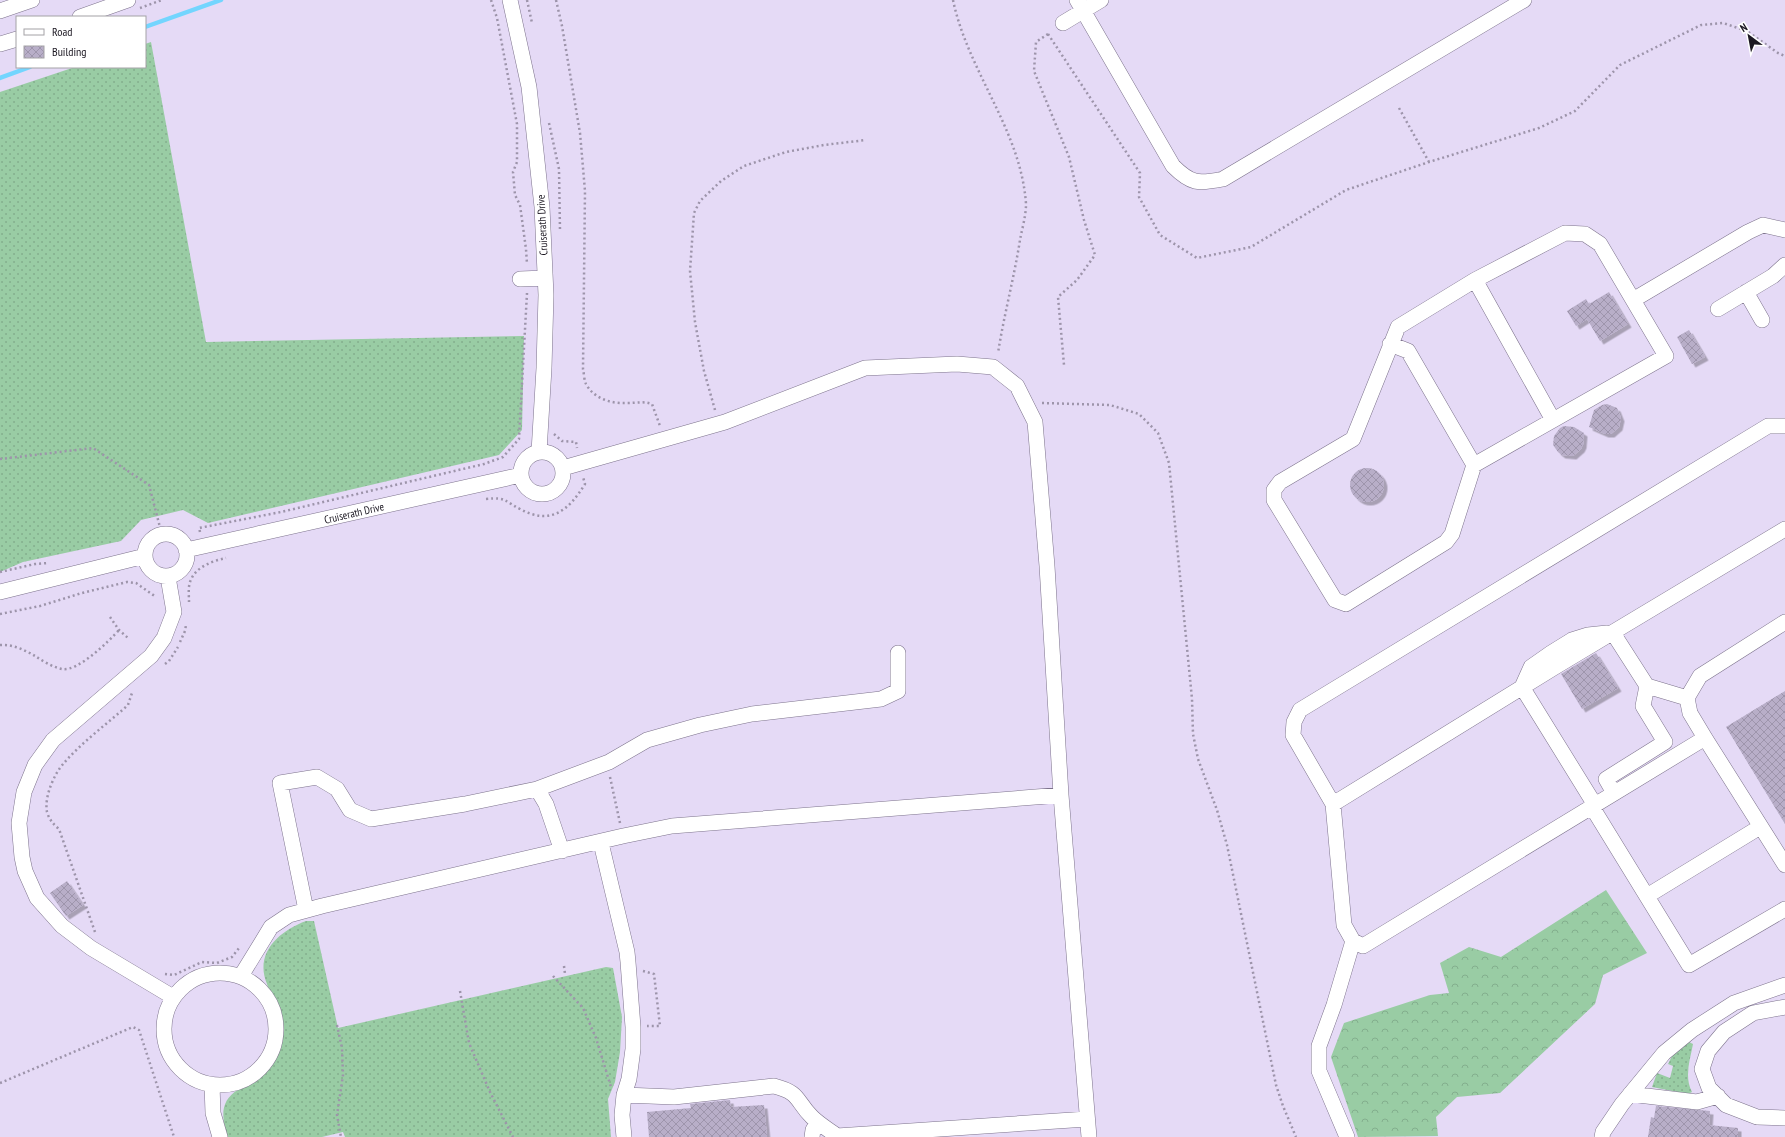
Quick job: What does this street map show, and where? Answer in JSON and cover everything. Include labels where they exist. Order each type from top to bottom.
[{"type":"street","points":[[0,11],[32,0]]},
{"type":"street","points":[[83,16],[128,0]]},
{"type":"street","name":"Cruiserath Drive","points":[[510,0],[529,87],[542,207],[545,278],[544,368],[539,452]]},
{"type":"street","points":[[1063,23],[1080,5],[1101,0]]},
{"type":"street","points":[[1080,5],[1173,166],[1185,178],[1203,183],[1223,179],[1524,0]]},
{"type":"street","points":[[0,44],[16,39]]},
{"type":"street","points":[[1633,300],[1748,232],[1763,225],[1785,230]]},
{"type":"street","points":[[1565,233],[1585,234],[1600,244],[1666,356],[1474,465],[1452,534],[1446,542],[1346,604],[1335,600],[1274,500],[1274,490],[1280,482],[1353,439],[1398,327],[1475,280],[1565,233]]},
{"type":"street","points":[[1718,309],[1773,276],[1785,265]]},
{"type":"street","points":[[525,279],[545,278]]},
{"type":"street","points":[[1475,280],[1553,420]]},
{"type":"street","points":[[1746,292],[1762,320]]},
{"type":"street","points":[[1390,344],[1408,351],[1474,465]]},
{"type":"street","points":[[563,468],[719,424],[865,368],[957,364],[993,367],[1017,386],[1035,422],[1047,566],[1061,795],[1089,1137]]},
{"type":"street","points":[[1705,738],[1363,946],[1353,941],[1344,925],[1333,804],[1293,735],[1294,722],[1300,710],[1768,426],[1785,426]]},
{"type":"street","points":[[539,452],[551,454],[556,457],[563,468],[562,481],[558,487],[546,494],[532,492],[523,482],[521,475],[527,458],[539,452]]},
{"type":"street","name":"Cruiserath Drive","points":[[186,550],[521,475]]},
{"type":"street","points":[[1333,804],[1555,666],[1785,529]]},
{"type":"street","points":[[162,535],[174,536],[180,540],[186,550],[187,557],[181,570],[168,576],[161,576],[150,569],[145,556],[151,540],[162,535]]},
{"type":"street","points":[[0,592],[145,556]]},
{"type":"street","points":[[168,576],[174,612],[164,638],[151,656],[53,740],[35,765],[24,792],[19,824],[22,857],[26,871],[37,898],[56,920],[90,948],[173,997]]},
{"type":"street","points":[[1785,622],[1700,676],[1687,698],[1690,713],[1785,865]]},
{"type":"street","points":[[1522,687],[1531,667],[1572,640],[1588,635],[1613,632]]},
{"type":"street","points":[[1613,632],[1647,686],[1687,698]]},
{"type":"street","points":[[306,910],[280,783],[317,777],[337,789],[350,810],[371,819],[464,804],[537,789],[606,763],[647,740],[700,725],[752,714],[881,699],[898,691],[898,652]]},
{"type":"street","points":[[1614,793],[1606,779],[1665,742],[1643,706],[1647,686]]},
{"type":"street","points":[[1522,687],[1689,965],[1785,909]]},
{"type":"street","points":[[537,789],[546,804],[562,851]]},
{"type":"street","points":[[241,976],[271,927],[289,916],[306,910],[672,826],[1061,795]]},
{"type":"street","points":[[1647,896],[1760,827]]},
{"type":"street","points":[[601,843],[627,952],[633,1026],[633,1049],[629,1078],[618,1094],[624,1137]]},
{"type":"street","points":[[1347,1137],[1319,1071],[1318,1046],[1334,1005],[1353,941]]},
{"type":"street","points":[[213,972],[229,973],[241,976],[259,988],[270,1002],[276,1018],[276,1036],[271,1053],[261,1068],[247,1079],[230,1084],[212,1085],[194,1079],[179,1067],[168,1052],[164,1033],[165,1014],[173,997],[184,985],[198,977],[213,972]]},
{"type":"street","points":[[1602,1137],[1603,1132],[1614,1115],[1664,1053],[1692,1030],[1734,1003],[1785,985]]},
{"type":"street","points":[[1785,1007],[1753,1013],[1724,1032],[1708,1051],[1702,1069],[1709,1088],[1726,1105],[1757,1116],[1785,1118]]},
{"type":"street","points":[[212,1085],[213,1113],[220,1137]]},
{"type":"street","points":[[618,1094],[674,1097],[774,1086],[795,1094],[811,1116],[837,1136],[1087,1119]]},
{"type":"street","points":[[1630,1094],[1697,1102],[1718,1096]]},
{"type":"street","points":[[812,1137],[813,1130],[818,1122]]},
{"type":"path","points":[[199,528],[442,475],[484,464],[503,457],[519,439],[526,249],[520,204],[515,195],[513,172],[517,162],[517,124],[497,18],[491,0]]},
{"type":"path","points":[[556,0],[562,26],[580,133],[585,191],[583,368],[586,384],[598,396],[610,403],[644,401],[652,404],[664,439]]},
{"type":"path","points":[[953,0],[968,50],[1005,125],[1019,165],[1026,206],[1016,264],[1004,314],[996,370]]},
{"type":"path","points":[[1063,23],[1036,42],[1034,71],[1070,157],[1084,220],[1094,255],[1077,280],[1058,297],[1064,365]]},
{"type":"path","points":[[1048,34],[1140,173],[1139,197],[1160,235],[1197,258],[1251,247],[1346,190],[1429,162],[1539,128],[1576,111],[1620,65],[1701,25],[1723,23],[1747,31],[1778,53],[1785,56]]},
{"type":"path","points":[[1399,108],[1429,162]]},
{"type":"path","points":[[719,424],[704,371],[695,322],[690,271],[694,213],[700,201],[720,181],[744,166],[786,152],[824,145],[866,140]]},
{"type":"path","points":[[1025,403],[1110,405],[1139,414],[1158,433],[1169,463],[1192,699],[1193,734],[1198,758],[1217,810],[1227,845],[1276,1085],[1296,1137]]},
{"type":"path","points":[[0,459],[93,448],[149,485],[162,535]]},
{"type":"path","points":[[483,500],[502,498],[533,516],[548,516],[562,511],[575,500],[585,484]]},
{"type":"path","points":[[188,609],[190,582],[196,573],[208,563],[228,558]]},
{"type":"path","points":[[0,614],[40,606],[82,593],[127,582],[136,583],[156,597]]},
{"type":"path","points":[[110,617],[119,630],[128,638]]},
{"type":"path","points":[[163,665],[169,661],[177,648],[185,632],[186,624]]},
{"type":"path","points":[[0,644],[6,644],[27,651],[48,664],[64,670],[82,663],[119,630]]},
{"type":"path","points":[[82,895],[59,829],[52,823],[47,813],[46,804],[51,785],[63,764],[128,705],[134,688]]},
{"type":"path","points":[[606,763],[621,824]]},
{"type":"path","points":[[564,966],[565,974]]},
{"type":"path","points":[[553,976],[583,1008],[618,1094]]},
{"type":"path","points":[[460,991],[469,1043],[490,1092],[513,1137]]},
{"type":"path","points":[[337,1025],[342,1048],[343,1075],[337,1115],[341,1137]]},
{"type":"path","points":[[0,1083],[133,1027],[139,1030],[174,1137]]},
{"type":"green space","points":[[151,42],[206,342],[524,336],[522,430],[499,455],[208,523],[183,510],[141,520],[121,541],[23,562],[0,572],[0,92],[72,68],[146,68],[146,44]]},
{"type":"green space","points":[[1606,890],[1647,953],[1603,975],[1595,1004],[1500,1093],[1457,1097],[1436,1117],[1438,1136],[1358,1137],[1331,1057],[1344,1023],[1430,995],[1449,993],[1440,963],[1469,947],[1501,957]]},
{"type":"green space","points":[[306,921],[314,921],[338,1028],[606,967],[613,968],[622,1017],[620,1052],[615,1082],[608,1099],[611,1137],[345,1137],[343,1132],[322,1137],[227,1137],[223,1116],[225,1104],[228,1099],[239,1089],[253,1083],[268,1070],[278,1053],[282,1041],[283,1024],[281,1013],[275,997],[268,988],[264,973],[264,962],[267,953],[278,937],[296,925]]},
{"type":"green space","points":[[1689,1042],[1693,1044],[1688,1074],[1688,1080],[1692,1092],[1688,1094],[1652,1087],[1657,1073],[1670,1078],[1673,1066],[1668,1064],[1674,1052]]},
{"type":"building","points":[[1609,292],[1628,324],[1600,341],[1587,319],[1576,326],[1567,311],[1586,299],[1589,304]]},
{"type":"building","points":[[1689,330],[1705,357],[1692,364],[1677,337]]},
{"type":"building","points":[[1607,404],[1617,408],[1621,418],[1619,427],[1611,434],[1605,434],[1589,427],[1594,410]]},
{"type":"building","points":[[1564,426],[1574,427],[1584,433],[1583,445],[1581,449],[1573,456],[1562,455],[1553,445],[1554,436],[1560,428]]},
{"type":"building","points":[[1367,468],[1379,473],[1384,485],[1379,497],[1367,502],[1355,497],[1350,485],[1355,473]]},
{"type":"building","points":[[1596,653],[1618,688],[1582,709],[1561,674]]},
{"type":"building","points":[[1785,691],[1785,824],[1726,727]]},
{"type":"building","points":[[67,881],[83,905],[66,916],[50,893]]},
{"type":"building","points":[[730,1100],[731,1107],[764,1105],[767,1137],[649,1137],[647,1112],[691,1108],[690,1104]]},
{"type":"building","points":[[1656,1106],[1710,1111],[1709,1125],[1738,1128],[1738,1137],[1648,1137],[1651,1117],[1654,1118]]},
{"type":"waterway","points":[[146,27],[221,0]]},
{"type":"waterway","points":[[0,78],[27,68]]}]
